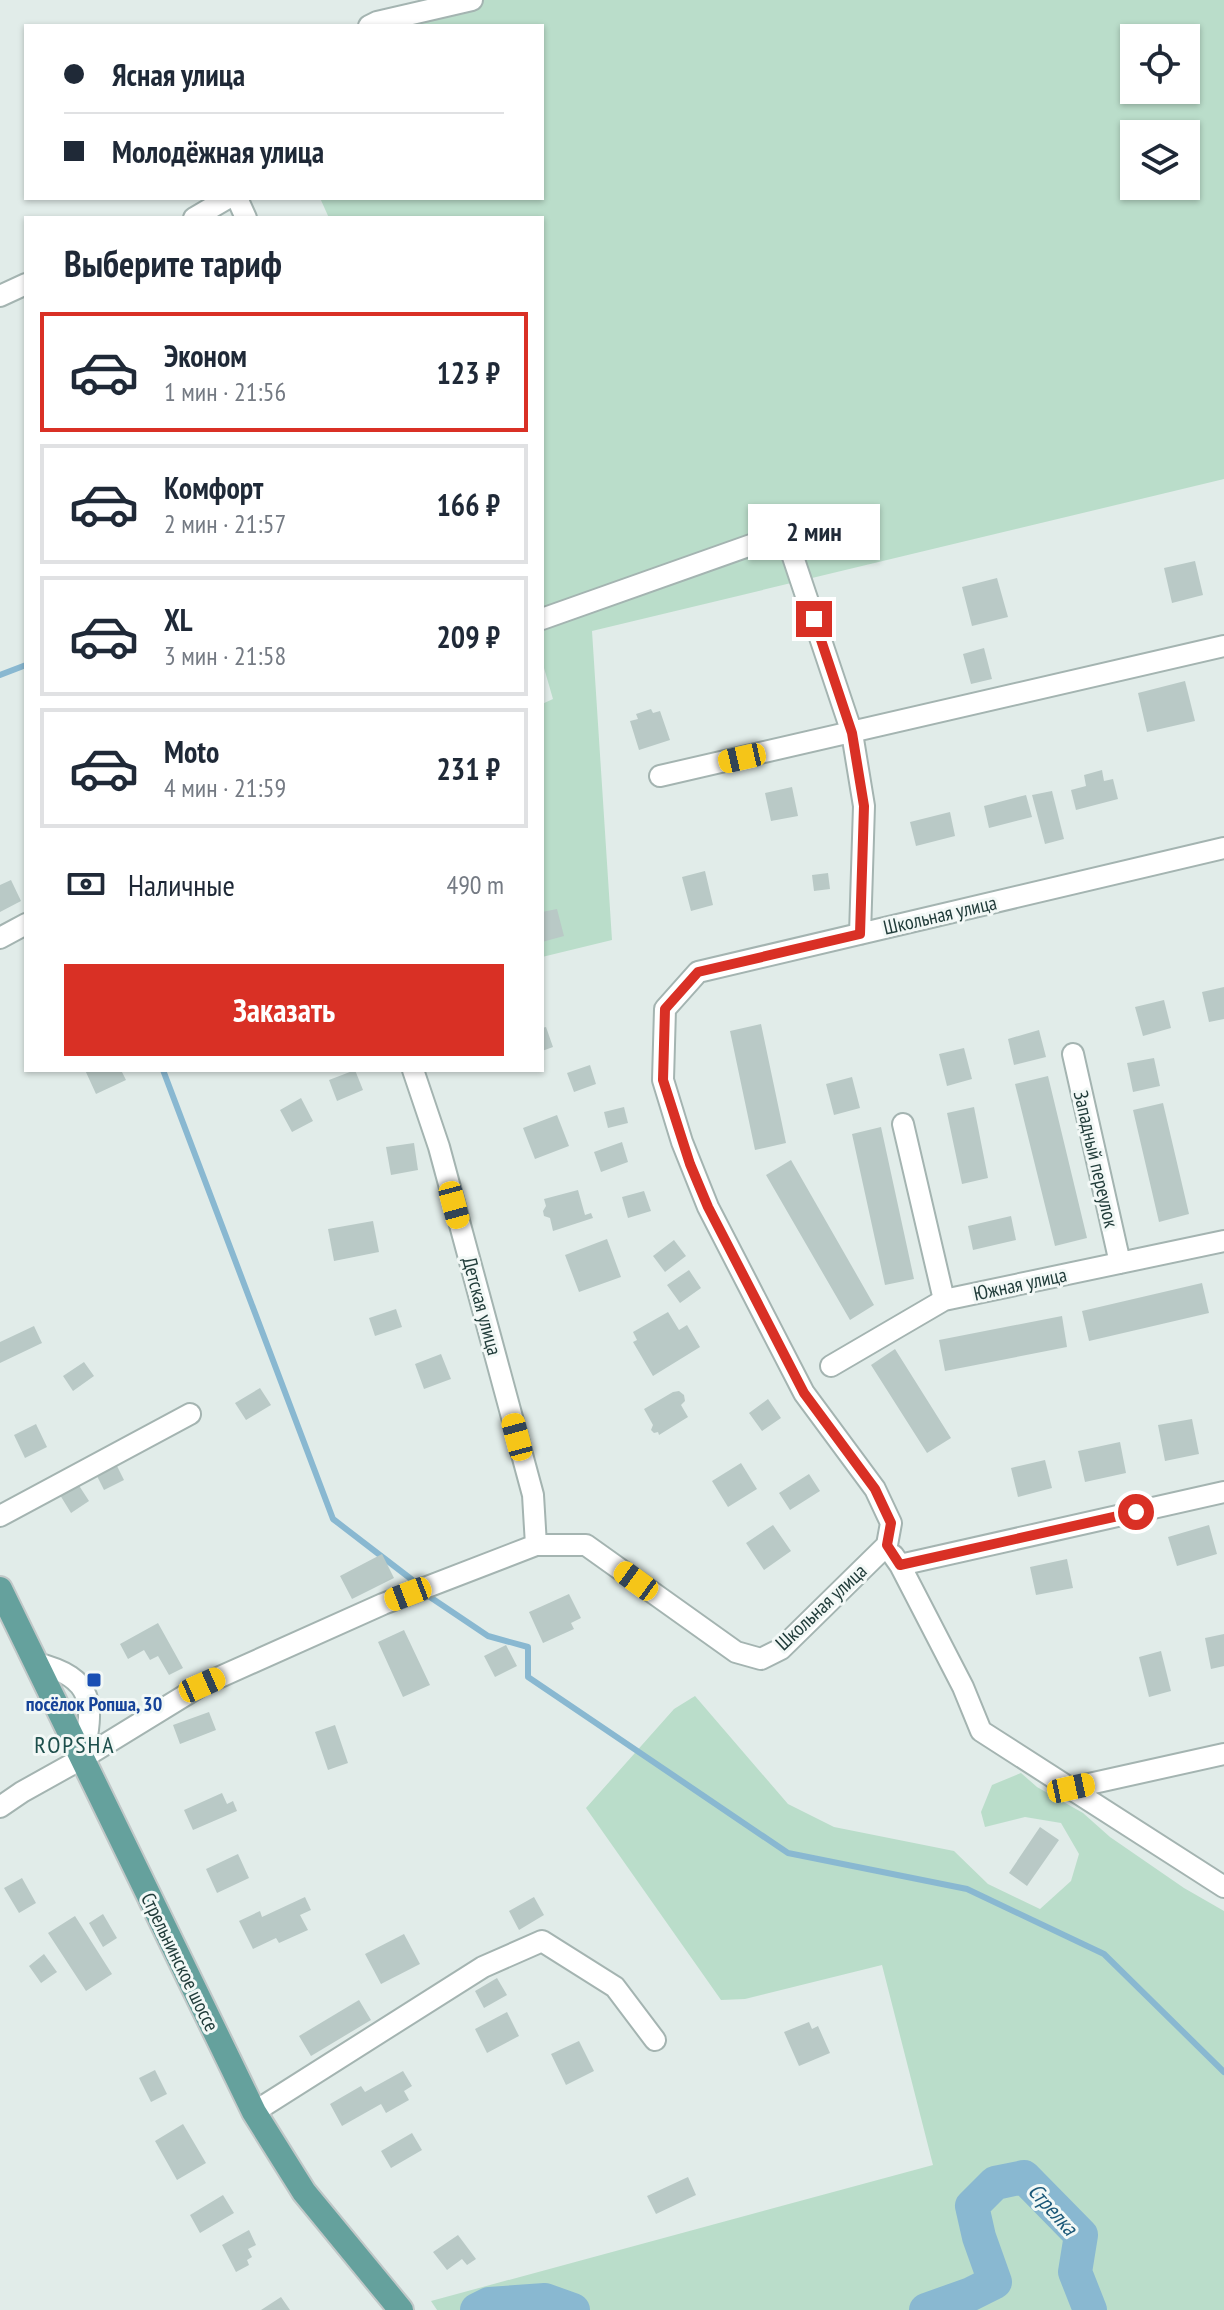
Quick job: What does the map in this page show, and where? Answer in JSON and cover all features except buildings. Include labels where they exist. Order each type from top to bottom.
[{"type":"main road","name":"Стрельнинское шоссе","points":[[0,1589],[254,2112],[304,2192],[401,2310]]},
{"type":"street","points":[[373,24],[472,0]]},
{"type":"street","points":[[197,216],[225,200]]},
{"type":"street","points":[[0,296],[24,285]]},
{"type":"street","points":[[544,618],[785,533],[852,733],[864,806],[860,934]]},
{"type":"street","points":[[660,776],[1224,646]]},
{"type":"street","name":"Школьная улица","points":[[0,1807],[202,1685],[383,1604],[536,1545],[586,1545],[736,1652],[761,1659],[781,1649],[887,1545],[891,1523],[875,1489],[804,1393],[708,1207],[682,1142],[663,1080],[665,1009],[698,972],[1224,848]]},
{"type":"street","points":[[0,938],[24,925]]},
{"type":"street","name":"Западный переулок","points":[[1073,1054],[1120,1263]]},
{"type":"street","name":"Детская улица","points":[[414,1072],[439,1147],[533,1495],[536,1545]]},
{"type":"street","points":[[903,1124],[944,1300]]},
{"type":"street","name":"Южная улица","points":[[831,1366],[944,1300],[1224,1241]]},
{"type":"street","points":[[0,1516],[190,1414]]},
{"type":"street","points":[[900,1565],[1224,1492]]},
{"type":"street","points":[[887,1545],[963,1687],[981,1731],[1224,1887]]},
{"type":"street","points":[[1072,1789],[1224,1754]]},
{"type":"street","points":[[254,2112],[483,1967],[542,1941],[615,1987],[655,2040]]},
{"type":"green space","points":[[478,0],[1224,0],[1224,479],[592,631],[612,940],[544,957],[544,703],[553,699],[544,668],[544,216],[328,216],[321,200],[544,200],[544,24],[406,24]]},
{"type":"green space","points":[[695,1696],[788,1804],[834,1827],[954,1851],[988,1884],[1040,1909],[1071,1881],[1079,1854],[1061,1823],[1025,1817],[985,1827],[981,1812],[992,1785],[1021,1773],[1037,1787],[1083,1813],[1110,1837],[1184,1888],[1224,1911],[1224,2310],[437,2310],[431,2301],[933,2165],[882,1965],[745,1999],[721,2000],[586,1808],[674,1709]]},
{"type":"waterway","points":[[0,675],[24,666]]},
{"type":"waterway","points":[[164,1072],[333,1519],[415,1582]]},
{"type":"waterway","points":[[427,1595],[488,1636],[528,1647],[528,1677],[788,1853],[967,1889],[1104,1954],[1224,2072]]},
{"type":"waterway","name":"Стрелка","points":[[926,2310],[995,2282],[972,2206],[995,2183],[1024,2177],[1081,2235],[1075,2272],[1090,2310]]},
{"type":"waterway","name":"Стрелка","points":[[477,2310],[489,2304],[545,2300],[573,2310]]},
{"type":"place","name":"посёлок Ропша, 30","points":[[94,1680]]},
{"type":"district","name":"ROPSHA","points":[[75,1745]]},
{"type":"route","points":[[814,619],[852,733],[864,806],[860,934],[698,972],[665,1009],[663,1080],[682,1142],[708,1207],[804,1393],[875,1489],[891,1523],[887,1545],[900,1565],[1136,1512]]}]
